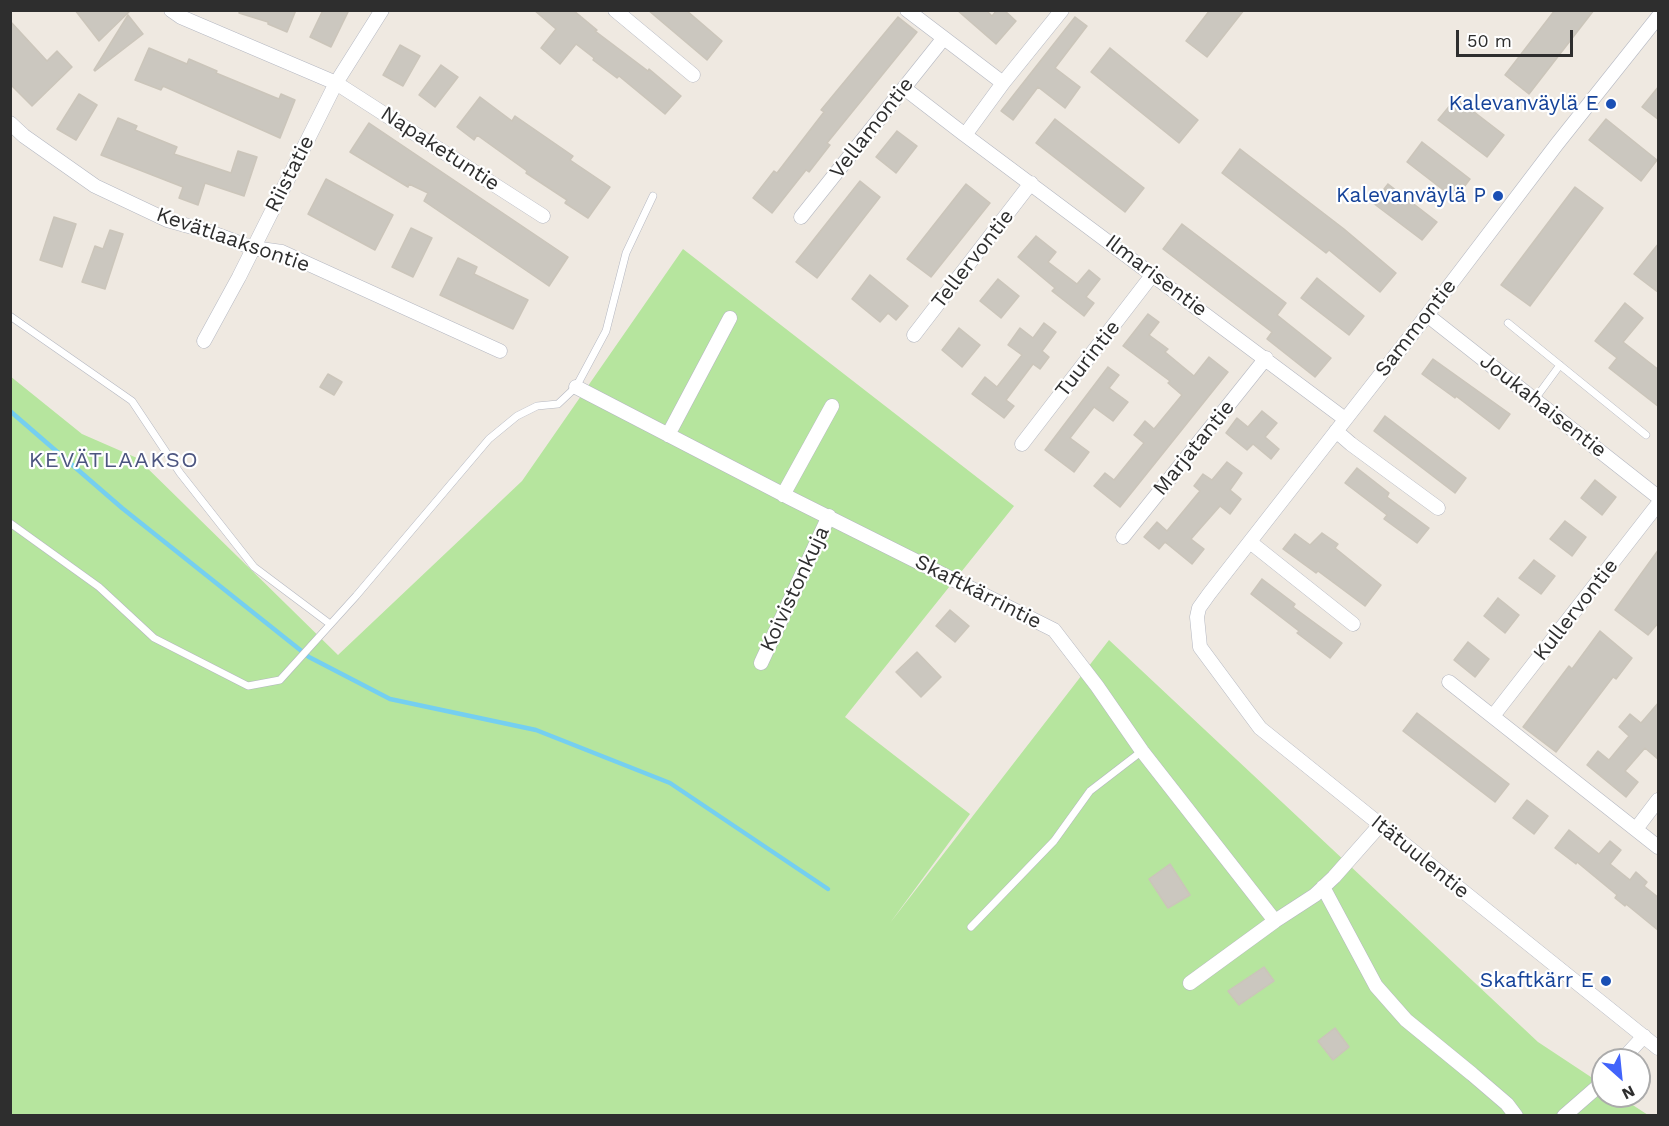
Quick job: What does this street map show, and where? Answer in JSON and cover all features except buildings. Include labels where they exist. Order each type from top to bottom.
[{"type":"street","name":"Napaketuntie","points":[[171,10],[181,17],[336,83],[543,216]]},
{"type":"street","name":"Riistatie","points":[[204,341],[239,278],[336,83],[382,10]]},
{"type":"street","points":[[615,10],[693,75]]},
{"type":"street","points":[[907,10],[1003,83]]},
{"type":"street","points":[[965,135],[1003,83],[1062,10]]},
{"type":"street","name":"Sammontie","points":[[1200,647],[1197,617],[1199,608],[1557,144],[1659,17]]},
{"type":"street","name":"Vellamontie","points":[[801,217],[943,39]]},
{"type":"street","name":"Ilmarisentie","points":[[904,88],[1345,419]]},
{"type":"street","name":"Kevätlaaksontie","points":[[10,123],[24,136],[95,186],[167,220],[210,232],[253,248],[282,252],[500,351]]},
{"type":"street","name":"Tellervontie","points":[[915,335],[1031,183]]},
{"type":"street","name":"Tuurintie","points":[[1022,444],[1153,274]]},
{"type":"street","name":"Joukahaisentie","points":[[1427,315],[1659,497]]},
{"type":"street","points":[[668,435],[730,318]]},
{"type":"street","name":"Marjatantie","points":[[1123,537],[1266,358]]},
{"type":"street","name":"Skaftkärrintie","points":[[576,387],[783,495],[1054,630],[1097,686],[1142,751],[1275,921]]},
{"type":"street","points":[[783,495],[832,406]]},
{"type":"street","points":[[1335,431],[1438,508]]},
{"type":"street","name":"Kullervontie","points":[[1493,716],[1659,504]]},
{"type":"street","name":"Koivistonkuja","points":[[761,663],[829,516]]},
{"type":"street","points":[[1250,542],[1353,624]]},
{"type":"street","name":"Itätuulentie","points":[[1200,647],[1260,728],[1624,1023],[1659,1048]]},
{"type":"street","points":[[1449,682],[1659,847]]},
{"type":"street","points":[[1636,829],[1659,800]]},
{"type":"street","points":[[1190,983],[1315,895],[1380,825]]},
{"type":"street","points":[[1323,887],[1376,986],[1406,1020],[1507,1104],[1516,1116]]},
{"type":"street","points":[[1633,1048],[1644,1036]]},
{"type":"street","points":[[1563,1116],[1591,1092]]},
{"type":"lane","points":[[10,523],[99,587],[154,639],[248,686],[280,680],[489,439],[517,416],[537,406],[558,404],[576,387],[606,331],[626,253],[653,196]]},
{"type":"lane","points":[[10,316],[132,401],[180,473],[254,567],[330,624]]},
{"type":"lane","points":[[1508,323],[1646,435]]},
{"type":"lane","points":[[1534,399],[1560,365]]},
{"type":"lane","points":[[971,927],[1054,841],[1090,791],[1142,751]]},
{"type":"green space","points":[[683,249],[1014,506],[845,717],[970,814],[890,923],[1109,640],[1538,1042],[1591,1077],[1591,1108],[1637,1108],[1648,1115],[11,1115],[10,376],[82,434],[137,458],[338,655],[522,481]]},
{"type":"waterway","points":[[10,411],[122,508],[309,657],[390,699],[536,730],[670,783],[828,889]]},
{"type":"place","name":"Kalevanväylä E","points":[[1611,104]]},
{"type":"place","name":"Kalevanväylä P","points":[[1498,196]]},
{"type":"place","name":"Skaftkärr E","points":[[1606,981]]},
{"type":"district","name":"KEVÄTLAAKSO","points":[[114,461]]}]
